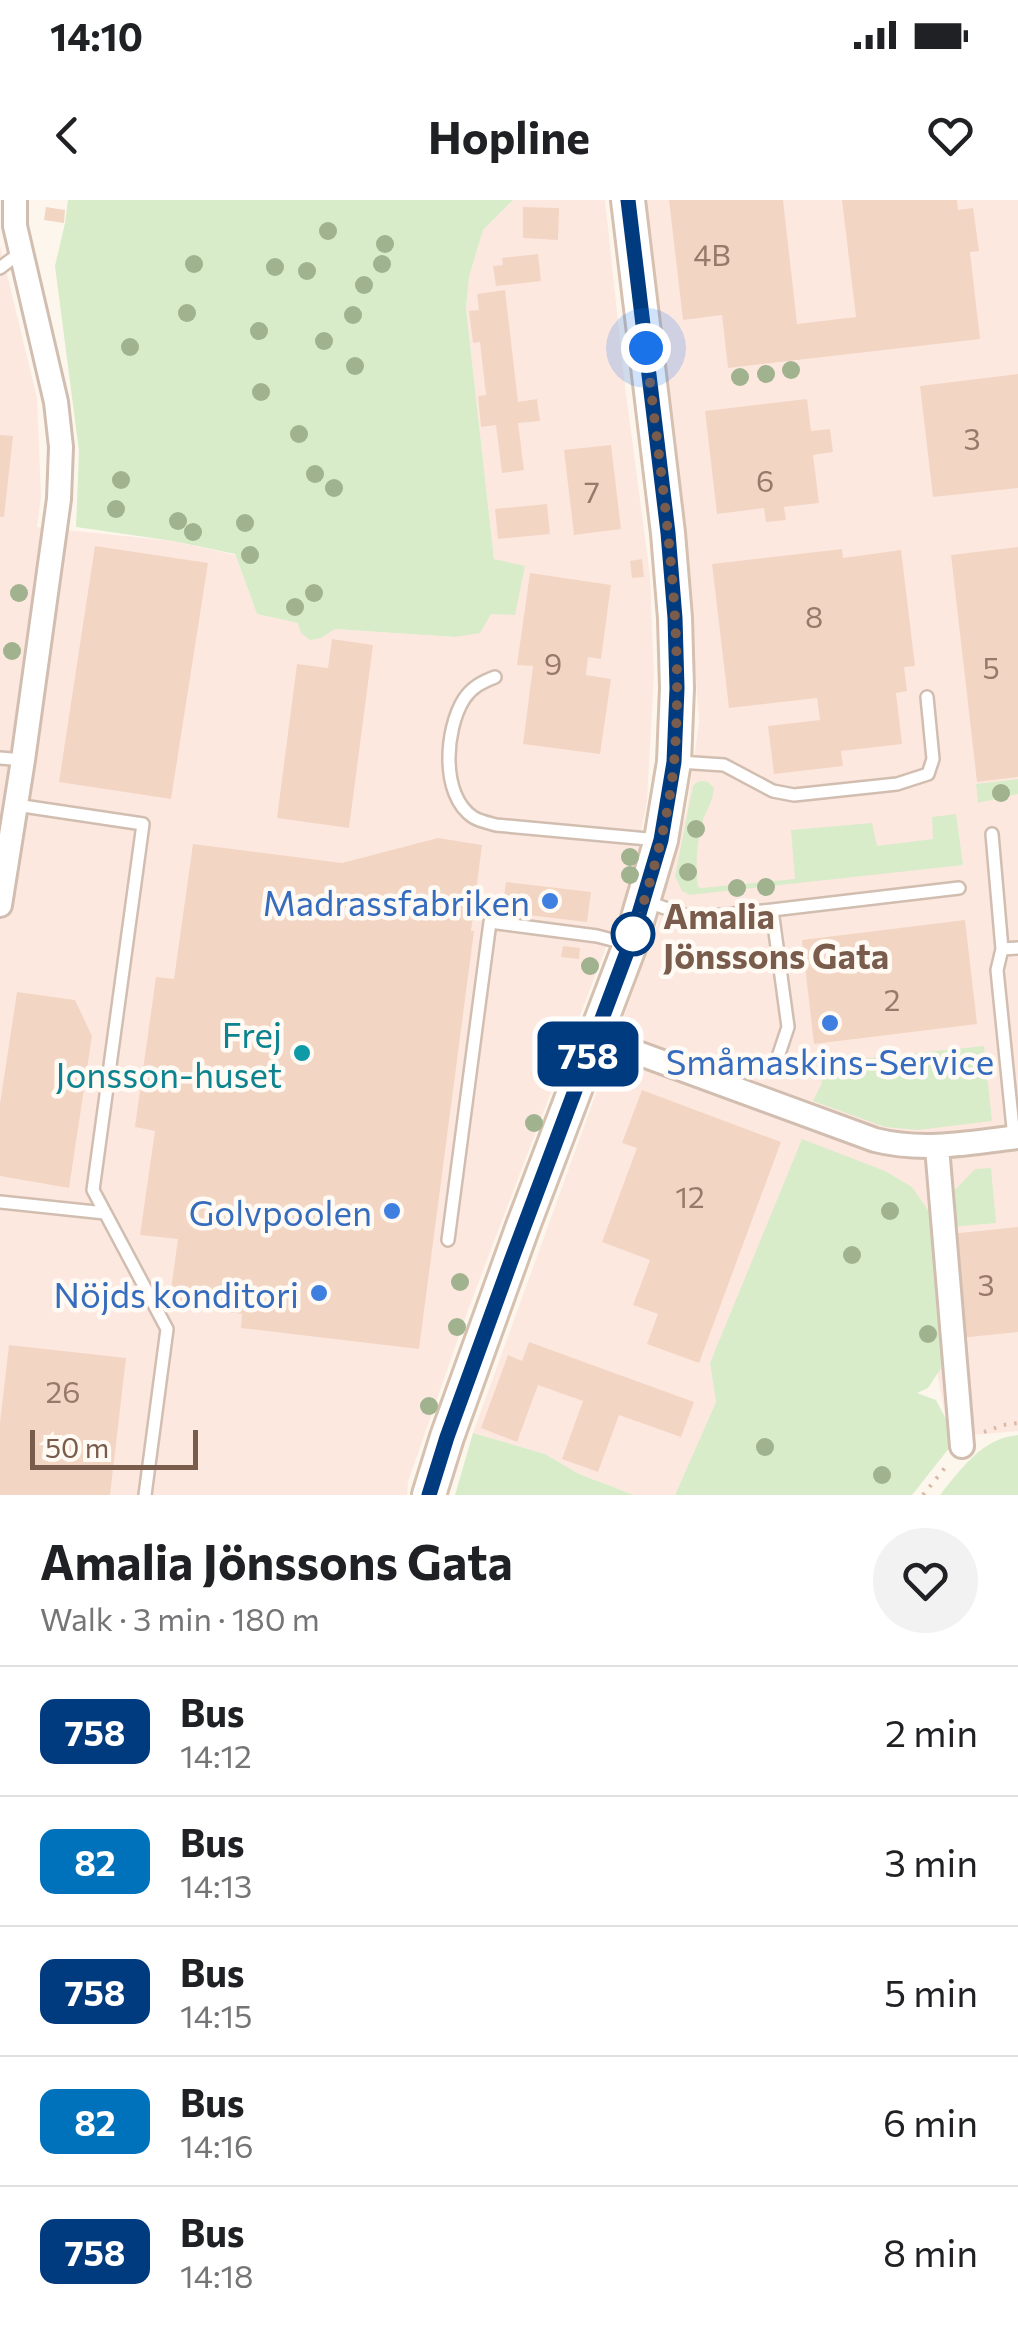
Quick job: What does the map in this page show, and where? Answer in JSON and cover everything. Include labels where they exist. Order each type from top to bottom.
[{"type":"street","points":[[1,895],[16,805],[12,759],[59,499],[61,447],[56,402],[15,226],[15,200]]},
{"type":"street","points":[[429,1495],[472,1367],[630,944],[661,840],[674,762],[675,618],[628,200]]},
{"type":"street","points":[[594,1037],[875,1140],[902,1146],[936,1146],[1016,1137]]},
{"type":"street","points":[[936,1146],[962,1446]]},
{"type":"lane","points":[[0,268],[21,252]]},
{"type":"lane","points":[[496,677],[477,684],[464,700],[450,741],[448,767],[453,785],[461,804],[474,818],[496,825],[661,840]]},
{"type":"lane","points":[[674,762],[724,765],[772,791],[794,795],[897,784],[928,774],[933,759],[927,697]]},
{"type":"lane","points":[[16,805],[143,824],[93,1190],[167,1328],[145,1495]]},
{"type":"lane","points":[[992,834],[1002,950],[997,970],[1016,1137]]},
{"type":"lane","points":[[644,901],[693,918],[959,888]]},
{"type":"lane","points":[[772,910],[788,1027],[778,1054]]},
{"type":"lane","points":[[448,1240],[490,922],[630,944]]},
{"type":"lane","points":[[1002,950],[1018,948]]},
{"type":"lane","points":[[0,1202],[106,1213]]},
{"type":"shaded area","points":[[513,200],[605,200],[650,576],[654,676],[647,801],[632,879],[468,1310],[408,1482],[407,1495],[0,1495],[0,245],[37,398],[41,497],[37,527],[173,541],[235,555],[257,614],[298,623],[321,638],[334,629],[455,637],[491,614],[525,567],[494,559],[466,308],[469,277],[483,230]]},
{"type":"shaded area","points":[[643,200],[1018,200],[1018,1431],[949,1437],[904,1193],[710,1363],[716,1402],[675,1495],[634,1495],[579,1474],[545,1454],[473,1433],[657,925],[687,809],[699,722],[687,554]]},
{"type":"green space","points":[[68,200],[513,200],[483,230],[469,277],[466,308],[494,559],[525,566],[515,615],[491,614],[480,633],[455,637],[335,629],[310,640],[301,633],[298,623],[257,614],[235,554],[76,527],[79,451],[55,266]]},
{"type":"green space","points":[[1018,779],[1018,794],[978,803],[976,784]]},
{"type":"green space","points":[[702,781],[714,788],[699,836],[698,887],[795,879],[791,830],[872,823],[877,846],[933,839],[932,817],[956,814],[963,865],[690,895],[682,891],[675,876],[693,786]]},
{"type":"green space","points":[[984,1046],[992,1121],[918,1130],[885,1127],[813,1101],[822,1083],[816,1064]]},
{"type":"green space","points":[[802,1139],[885,1171],[912,1187],[932,1216],[943,1365],[928,1388],[917,1393],[936,1400],[946,1419],[950,1447],[912,1495],[675,1495],[716,1402],[710,1363]]},
{"type":"green space","points":[[991,1168],[996,1223],[950,1227],[947,1198],[975,1169]]},
{"type":"green space","points":[[473,1433],[545,1454],[579,1474],[634,1495],[455,1495]]},
{"type":"green space","points":[[1018,1435],[1018,1495],[940,1495],[983,1448]]},
{"type":"building","points":[[669,200],[783,200],[797,324],[856,317],[842,200],[957,200],[958,210],[973,208],[979,251],[970,252],[980,339],[728,368],[722,315],[683,320]]},
{"type":"building","points":[[46,207],[65,210],[64,223],[44,220]]},
{"type":"building","points":[[523,207],[559,208],[558,240],[523,238]]},
{"type":"building","points":[[538,254],[541,281],[496,286],[493,266],[503,265],[502,258]]},
{"type":"building","points":[[505,290],[518,402],[537,399],[540,421],[518,423],[524,470],[502,473],[496,425],[481,427],[478,396],[486,395],[480,342],[473,343],[469,311],[479,310],[477,294]]},
{"type":"building","points":[[1018,374],[1018,488],[933,497],[920,386]]},
{"type":"building","points":[[807,399],[811,431],[830,429],[833,452],[813,455],[819,503],[784,507],[786,520],[766,522],[764,508],[717,514],[705,411]]},
{"type":"building","points":[[0,435],[13,436],[4,517],[0,517]]},
{"type":"building","points":[[611,445],[621,529],[574,535],[564,450]]},
{"type":"building","points":[[547,504],[550,534],[498,539],[495,509]]},
{"type":"building","points":[[95,546],[208,563],[171,799],[59,782]]},
{"type":"building","points":[[1018,547],[1018,777],[977,782],[951,555]]},
{"type":"building","points":[[842,549],[843,558],[901,550],[915,666],[904,667],[907,691],[896,693],[902,744],[841,751],[843,766],[774,774],[768,726],[820,720],[817,698],[729,708],[712,564]]},
{"type":"building","points":[[642,559],[644,577],[632,578],[630,561]]},
{"type":"building","points":[[530,573],[611,585],[601,659],[588,657],[586,675],[611,679],[600,754],[523,744],[533,666],[517,665]]},
{"type":"building","points":[[332,639],[373,645],[349,828],[277,818],[297,664],[328,668]]},
{"type":"building","name":"Frej Jonsson-huset","points":[[438,838],[482,845],[419,1349],[241,1328],[242,1314],[169,1304],[178,1239],[140,1235],[155,1131],[135,1127],[156,977],[174,979],[193,844],[342,863]]},
{"type":"building","points":[[506,882],[591,892],[587,922],[502,912]]},
{"type":"building","points":[[965,920],[977,1024],[814,1044],[802,940]]},
{"type":"building","points":[[563,946],[580,948],[579,959],[561,957]]},
{"type":"building","points":[[17,992],[75,1000],[92,1036],[69,1188],[0,1176],[0,1104]]},
{"type":"building","points":[[642,1090],[781,1142],[699,1363],[647,1344],[658,1314],[633,1305],[650,1260],[602,1242],[637,1148],[622,1143]]},
{"type":"building","points":[[1018,1227],[1018,1332],[960,1338],[950,1234]]},
{"type":"building","points":[[529,1342],[694,1402],[681,1437],[619,1415],[598,1472],[562,1459],[583,1401],[538,1385],[517,1442],[481,1428],[508,1355],[522,1361]]},
{"type":"building","points":[[9,1345],[126,1358],[110,1495],[0,1495],[0,1423]]},
{"type":"bus line","name":"758","points":[[429,1495],[511,1261],[630,944],[661,840],[674,762],[675,618],[628,200]]},
{"type":"place","name":"Madrassfabriken","points":[[550,901]]},
{"type":"place","name":"Amalia Jönssons Gata","points":[[633,934]]},
{"type":"place","name":"Småmaskins-Service","points":[[830,1023]]},
{"type":"place","name":"Frej Jonsson-huset","points":[[302,1053]]},
{"type":"place","name":"Golvpoolen","points":[[392,1211]]},
{"type":"place","name":"Nöjds konditori","points":[[319,1293]]},
{"type":"route","points":[[633,934],[661,840],[675,750],[677,688],[668,533],[646,348]]}]
